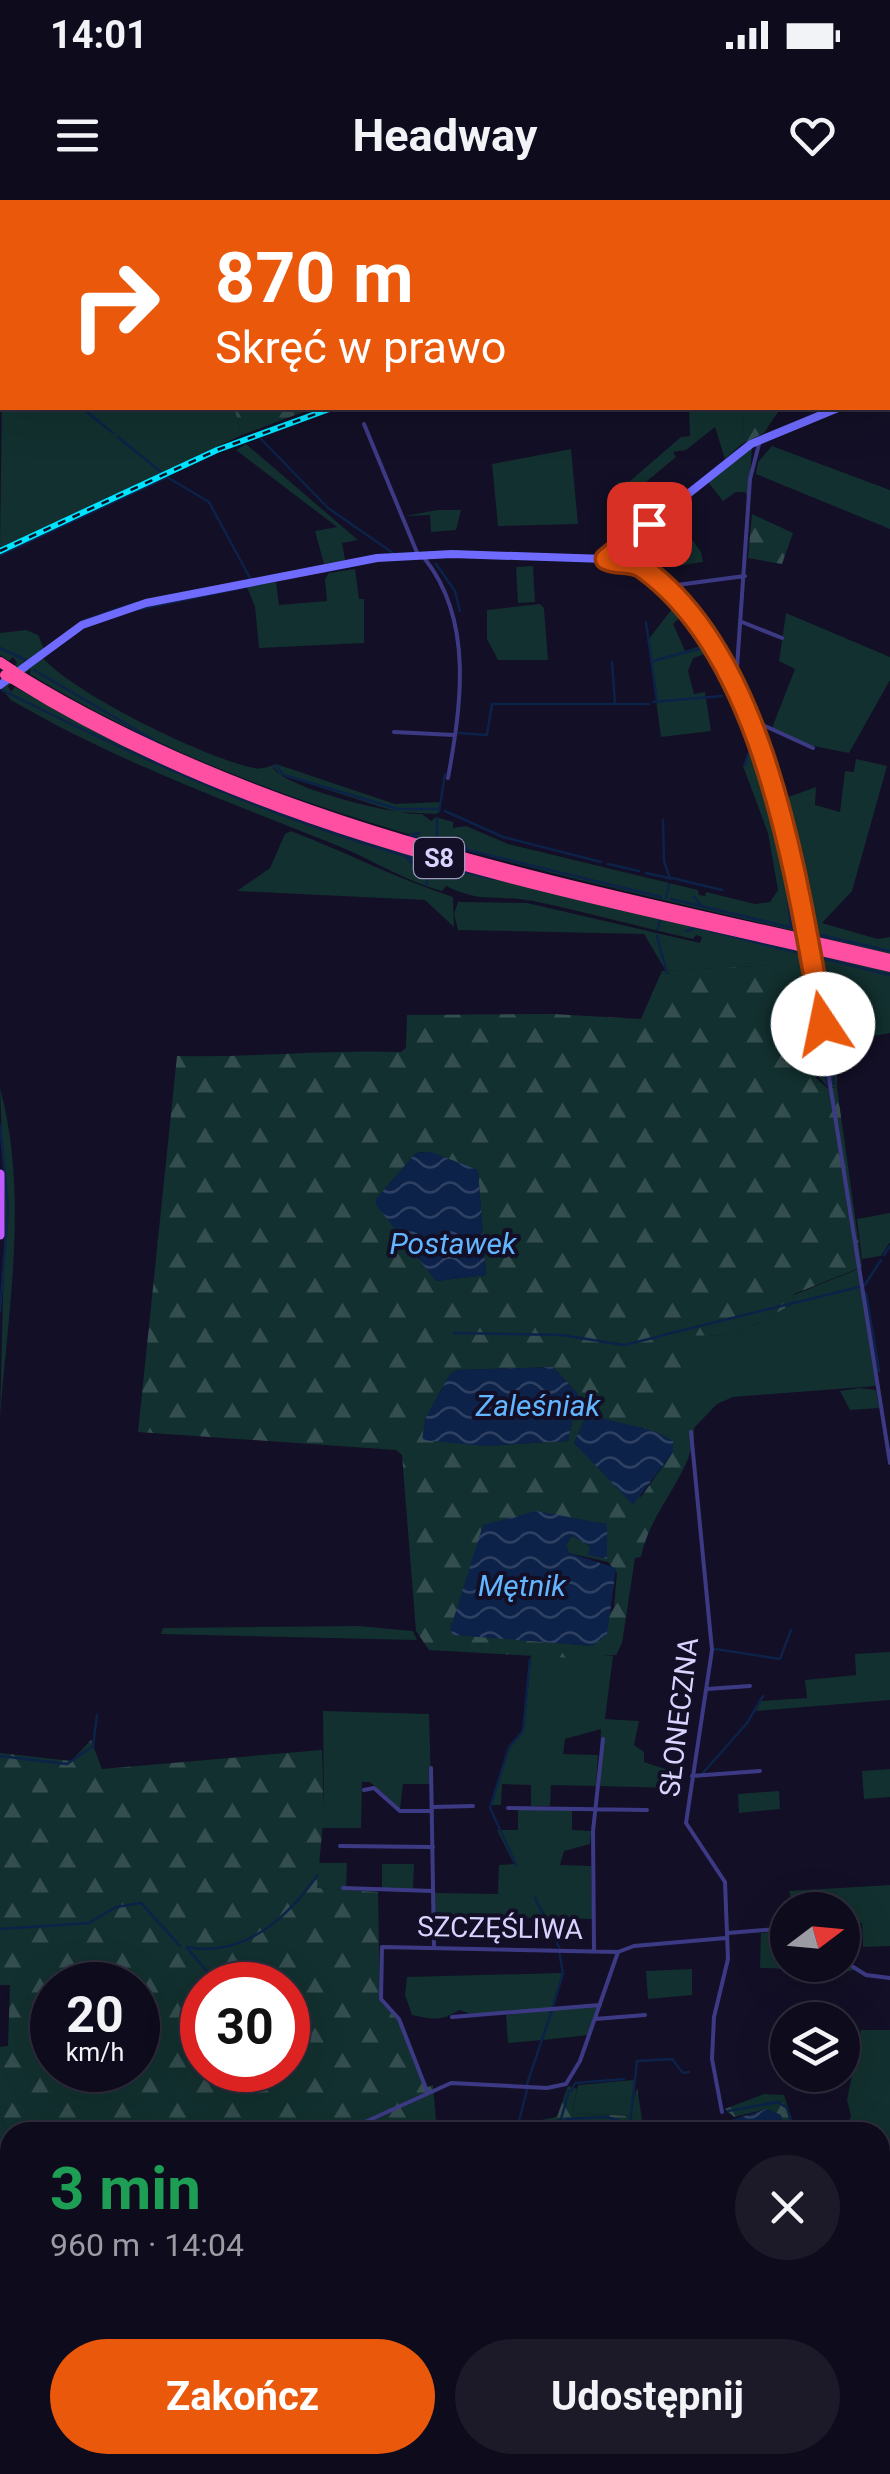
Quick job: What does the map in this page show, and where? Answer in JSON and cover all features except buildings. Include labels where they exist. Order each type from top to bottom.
[{"type":"highway","name":"S8","points":[[0,662],[8,676],[174,758],[340,822],[890,963]]},
{"type":"main road","points":[[0,1174],[0,1235]]},
{"type":"street","points":[[606,559],[760,440],[833,410]]},
{"type":"street","points":[[364,424],[420,555],[444,584],[454,624],[461,685],[448,778]]},
{"type":"street","points":[[734,683],[739,677],[750,479],[760,440]]},
{"type":"street","points":[[8,676],[100,615],[377,558],[420,555],[606,559],[640,566],[686,612],[734,683],[752,720],[779,806],[810,958],[890,1463]]},
{"type":"street","points":[[662,587],[745,576]]},
{"type":"street","points":[[742,622],[782,638]]},
{"type":"street","points":[[752,720],[813,748]]},
{"type":"street","points":[[394,732],[456,734]]},
{"type":"street","name":"SŁONECZNA","points":[[691,1432],[711,1616],[707,1689],[687,1826],[725,1882],[728,1959],[714,2017],[712,2059],[722,2112]]},
{"type":"street","points":[[707,1689],[750,1686]]},
{"type":"street","points":[[594,1950],[594,1808],[602,1739]]},
{"type":"street","points":[[431,1768],[434,1948]]},
{"type":"street","points":[[692,1776],[760,1771]]},
{"type":"street","points":[[364,1790],[374,1788],[400,1811],[473,1806]]},
{"type":"street","points":[[508,1808],[648,1810]]},
{"type":"street","points":[[340,1846],[433,1847]]},
{"type":"street","points":[[343,1888],[432,1891]]},
{"type":"street","name":"SZCZĘŚLIWA","points":[[428,2092],[399,2019],[381,1999],[382,1947],[618,1952],[634,1946],[770,1930]]},
{"type":"street","points":[[364,2122],[451,2083],[553,2088],[570,2080],[618,1952]]},
{"type":"street","points":[[860,1971],[890,1978]]},
{"type":"street","points":[[452,2016],[600,2005]]},
{"type":"street","points":[[595,2019],[645,2015]]},
{"type":"green space","points":[[2,410],[235,410],[242,435],[0,548]]},
{"type":"green space","points":[[235,410],[309,410],[242,435]]},
{"type":"green space","points":[[689,410],[743,410],[742,444],[725,459],[715,427],[686,450],[673,452],[676,457],[647,481],[666,505],[619,546],[617,483],[630,481],[681,437],[690,436]]},
{"type":"green space","points":[[743,410],[779,410],[764,433],[742,444]]},
{"type":"green space","points":[[246,444],[358,540],[342,543],[345,560],[324,564],[315,531],[337,527],[236,450]]},
{"type":"green space","points":[[772,446],[890,490],[890,529],[756,474],[758,462]]},
{"type":"green space","points":[[752,448],[748,498],[745,492],[736,492],[723,501],[708,482]]},
{"type":"green space","points":[[571,449],[578,524],[498,526],[492,464]]},
{"type":"green space","points":[[461,510],[456,530],[431,532],[430,515],[405,516]]},
{"type":"green space","points":[[752,514],[793,533],[782,564],[748,558]]},
{"type":"green space","points":[[686,531],[701,552],[703,562],[676,566],[673,540]]},
{"type":"green space","points":[[533,566],[535,602],[518,603],[516,567]]},
{"type":"green space","points":[[355,569],[359,599],[364,599],[364,643],[259,648],[255,607],[247,587],[276,582],[279,605],[327,601],[325,579],[329,573]]},
{"type":"green space","points":[[540,604],[544,608],[548,660],[498,660],[487,639],[487,610]]},
{"type":"green space","points":[[675,605],[683,614],[673,624],[685,651],[707,644],[711,652],[693,658],[688,671],[694,694],[705,692],[711,731],[661,737],[648,640]]},
{"type":"green space","points":[[786,613],[890,657],[890,680],[849,753],[808,745],[772,728],[795,669],[779,661]]},
{"type":"green space","points":[[26,630],[38,635],[44,649],[0,682],[17,663],[13,657],[9,661],[0,655],[0,633]]},
{"type":"green space","points":[[41,656],[80,688],[109,705],[173,738],[232,762],[257,768],[276,764],[395,804],[442,802],[437,814],[401,812],[422,814],[431,821],[436,817],[453,822],[453,828],[466,826],[508,844],[698,890],[699,895],[705,896],[706,892],[755,904],[770,902],[778,890],[768,833],[743,766],[749,750],[758,746],[797,903],[800,921],[793,923],[802,933],[504,860],[308,802],[213,766],[120,724],[30,674],[31,669],[8,686],[11,692],[15,687],[184,776],[316,827],[453,866],[890,972],[890,1033],[837,1042],[837,1088],[832,1087],[815,967],[824,964],[818,959],[803,960],[802,966],[809,964],[828,1088],[809,1064],[771,965],[666,971],[644,934],[458,930],[454,914],[458,902],[527,903],[700,943],[702,937],[696,935],[693,939],[533,901],[480,897],[446,886],[442,891],[413,881],[88,741],[11,700],[0,687]],"holes":[[[282,775],[394,811],[316,791]]]},
{"type":"green space","points":[[856,759],[887,766],[852,891],[822,923],[878,939],[890,937],[890,954],[809,934],[815,921],[806,923],[778,795],[783,799],[816,787],[815,805],[840,812],[845,771],[854,772]]},
{"type":"green space","points":[[291,831],[453,897],[454,927],[425,900],[237,891],[270,868],[285,834]]},
{"type":"green space","points":[[771,965],[816,1078],[827,1088],[837,1088],[862,1267],[794,1294],[793,1304],[734,1336],[670,1335],[690,1391],[694,1436],[686,1464],[650,1528],[641,1557],[635,1558],[622,1643],[616,1655],[572,1658],[429,1650],[416,1631],[402,1455],[396,1450],[138,1432],[177,1056],[401,1052],[406,1048],[407,1015],[552,1014],[641,1019],[662,971]],"holes":[[[416,1153],[478,1171],[486,1275],[436,1281],[376,1199]],[[553,1367],[578,1394],[568,1441],[484,1446],[425,1419],[450,1374],[457,1370]],[[588,1412],[623,1426],[644,1428],[673,1452],[641,1497],[574,1443]],[[567,1518],[607,1524],[591,1548],[583,1539],[572,1536],[566,1545],[569,1553],[608,1562],[617,1573],[614,1607],[592,1646],[451,1633]]]},
{"type":"green space","points":[[0,1088],[9,1128],[15,1211],[0,1418],[5,1212]]},
{"type":"green space","points":[[890,1213],[890,1242],[881,1256],[862,1259],[857,1219]]},
{"type":"green space","points":[[858,1269],[876,1386],[733,1397],[717,1404],[693,1429],[669,1334],[734,1336],[793,1304],[794,1295]]},
{"type":"green space","points":[[876,1390],[879,1408],[850,1410],[840,1391]]},
{"type":"green space","points":[[358,1626],[413,1631],[417,1640],[161,1634],[163,1628]]},
{"type":"green space","points":[[890,1652],[890,1700],[756,1711],[761,1701],[807,1698],[805,1680],[856,1675],[855,1654]]},
{"type":"green space","points":[[531,1656],[613,1656],[605,1719],[639,1721],[634,1745],[644,1752],[644,1762],[671,1771],[671,1788],[599,1786],[601,1729],[565,1739],[563,1754],[598,1755],[596,1786],[551,1785],[550,1806],[531,1806],[531,1785],[502,1784],[501,1805],[491,1805],[510,1748],[524,1728]]},
{"type":"green space","points":[[323,1711],[429,1714],[431,1784],[403,1784],[400,1809],[370,1782],[362,1782],[361,1828],[320,1828],[324,1811]]},
{"type":"green space","points":[[91,1740],[102,1769],[322,1750],[324,1811],[317,1888],[378,1892],[380,2001],[398,2020],[425,2088],[433,2085],[436,2122],[3,2122],[0,2113],[0,2047],[8,2046],[10,1985],[0,1985],[0,1753],[71,1761]]},
{"type":"green space","points":[[890,1769],[890,1797],[864,1799],[862,1771]]},
{"type":"green space","points":[[779,1791],[780,1809],[739,1813],[738,1794]]},
{"type":"green space","points":[[518,1809],[572,1810],[572,1830],[591,1831],[590,1844],[564,1851],[560,1865],[591,1866],[592,1919],[547,1918],[536,1899],[544,1918],[435,1915],[434,1893],[498,1894],[499,1865],[514,1864],[497,1830],[518,1830]]},
{"type":"green space","points":[[318,1863],[347,1863],[346,1890],[316,1888]]},
{"type":"green space","points":[[382,1864],[414,1864],[413,1889],[382,1888]]},
{"type":"green space","points":[[890,1885],[890,1946],[863,1947],[860,1892],[789,1891]]},
{"type":"green space","points":[[770,1932],[770,1968],[760,1968],[761,1933]]},
{"type":"green space","points":[[692,1969],[692,1995],[648,1999],[646,1971]]},
{"type":"green space","points":[[562,1973],[552,2008],[471,2014],[459,2010],[431,2018],[412,2015],[405,1995],[407,1977]]},
{"type":"green space","points":[[597,2006],[588,2035],[543,2040],[553,2010]]},
{"type":"green space","points":[[551,2010],[542,2040],[508,2043],[506,2015]]},
{"type":"green space","points":[[861,2030],[890,2030],[890,2122],[849,2122],[849,2092],[860,2092]]},
{"type":"green space","points":[[634,2080],[635,2108],[630,2116],[572,2113],[578,2085]]},
{"type":"green space","points":[[568,2086],[577,2089],[572,2113],[630,2116],[637,2088],[641,2122],[530,2122],[557,2117]]},
{"type":"green space","points":[[764,2094],[784,2095],[793,2122],[782,2122],[781,2115],[767,2109],[734,2117],[725,2109]]},
{"type":"water","name":"Postawek","points":[[431,1152],[478,1170],[486,1275],[436,1281],[376,1205],[376,1199],[416,1153]]},
{"type":"water","name":"Zaleśniak","points":[[553,1367],[578,1394],[568,1441],[484,1446],[422,1440],[425,1419],[450,1374],[457,1370]]},
{"type":"water","points":[[588,1412],[654,1431],[673,1441],[673,1452],[633,1505],[574,1443]]},
{"type":"water","name":"Mętnik","points":[[536,1511],[607,1524],[607,1559],[588,1555],[590,1546],[572,1536],[566,1545],[569,1553],[616,1568],[607,1635],[592,1646],[453,1635],[450,1630],[483,1525]]},
{"type":"water","points":[[767,2109],[781,2115],[782,2122],[725,2122]]},
{"type":"waterway","points":[[84,410],[113,433]]},
{"type":"waterway","points":[[118,437],[161,472]]},
{"type":"waterway","points":[[261,439],[328,508],[393,553]]},
{"type":"waterway","points":[[0,555],[167,477],[209,502],[250,578]]},
{"type":"waterway","points":[[620,507],[620,541]]},
{"type":"waterway","points":[[436,564],[455,591],[460,611]]},
{"type":"waterway","points":[[140,609],[241,588]]},
{"type":"waterway","points":[[82,621],[136,603]]},
{"type":"waterway","points":[[646,622],[657,702]]},
{"type":"waterway","points":[[653,661],[705,647]]},
{"type":"waterway","points":[[0,648],[26,660]]},
{"type":"waterway","points":[[612,662],[615,703]]},
{"type":"waterway","points":[[34,670],[155,741]]},
{"type":"waterway","points":[[2,690],[121,748],[242,800],[366,844],[494,879]]},
{"type":"waterway","points":[[653,702],[722,696]]},
{"type":"waterway","points":[[459,733],[487,735],[492,704],[649,704]]},
{"type":"waterway","points":[[745,765],[748,754],[757,748],[782,837],[791,928]]},
{"type":"waterway","points":[[275,765],[284,775],[398,809],[439,809]]},
{"type":"waterway","points":[[439,812],[445,774]]},
{"type":"waterway","points":[[783,803],[816,934]]},
{"type":"waterway","points":[[445,811],[503,837],[601,862]]},
{"type":"waterway","points":[[437,819],[437,842]]},
{"type":"waterway","points":[[663,820],[664,861],[670,879]]},
{"type":"waterway","points":[[410,835],[419,833]]},
{"type":"waterway","points":[[410,836],[661,897]]},
{"type":"waterway","points":[[461,841],[467,849]]},
{"type":"waterway","points":[[406,857],[412,863]]},
{"type":"waterway","points":[[426,885],[432,864]]},
{"type":"waterway","points":[[608,864],[639,871]]},
{"type":"waterway","points":[[438,870],[443,872]]},
{"type":"waterway","points":[[455,875],[465,873]]},
{"type":"waterway","points":[[646,873],[669,878]]},
{"type":"waterway","points":[[672,878],[722,890]]},
{"type":"waterway","points":[[666,898],[669,884]]},
{"type":"waterway","points":[[694,897],[701,905]]},
{"type":"waterway","points":[[671,899],[793,928]]},
{"type":"waterway","points":[[658,929],[660,920]]},
{"type":"waterway","points":[[687,931],[695,928]]},
{"type":"waterway","points":[[699,928],[799,953]]},
{"type":"waterway","points":[[811,933],[890,951]]},
{"type":"waterway","points":[[657,936],[667,973]]},
{"type":"waterway","points":[[822,958],[890,975]]},
{"type":"waterway","points":[[825,966],[834,1084]]},
{"type":"waterway","points":[[802,969],[827,1084]]},
{"type":"waterway","points":[[0,1125],[8,1207],[0,1312]]},
{"type":"waterway","points":[[884,1255],[890,1246]]},
{"type":"waterway","points":[[864,1286],[881,1260]]},
{"type":"waterway","points":[[663,1335],[859,1287]]},
{"type":"waterway","points":[[866,1293],[879,1371]]},
{"type":"waterway","points":[[454,1333],[562,1335],[624,1345],[661,1336]]},
{"type":"waterway","points":[[715,1649],[780,1659],[791,1630]]},
{"type":"waterway","points":[[508,1847],[490,1808],[509,1747],[523,1731],[530,1659]]},
{"type":"waterway","points":[[703,1773],[747,1723],[763,1696]]},
{"type":"waterway","points":[[0,1756],[67,1764],[93,1746],[97,1715]]},
{"type":"waterway","points":[[509,1849],[516,1865]]},
{"type":"waterway","points":[[187,1947],[227,1946],[262,1931],[292,1906],[317,1876]]},
{"type":"waterway","points":[[535,1898],[559,1947]]},
{"type":"waterway","points":[[0,1929],[89,1923],[116,1907],[141,1903],[180,1946]]},
{"type":"waterway","points":[[187,1948],[199,1962]]},
{"type":"waterway","points":[[553,2006],[563,1974],[559,1951]]},
{"type":"waterway","points":[[527,2084],[552,2010]]},
{"type":"waterway","points":[[630,2122],[637,2061],[672,2059],[683,2073],[689,2072]]},
{"type":"waterway","points":[[571,2091],[575,2083],[624,2079]]},
{"type":"waterway","points":[[519,2121],[527,2090]]},
{"type":"waterway","points":[[561,2119],[569,2091]]},
{"type":"waterway","points":[[728,2111],[778,2102],[787,2108],[791,2122]]},
{"type":"waterway","points":[[566,2119],[607,2117],[623,2122]]},
{"type":"waterway","points":[[555,2122],[561,2119]]},
{"type":"railway","points":[[0,551],[217,450],[327,410]]},
{"type":"route","points":[[649,524],[606,559],[644,568],[686,612],[741,696],[779,806],[823,1024]]}]
